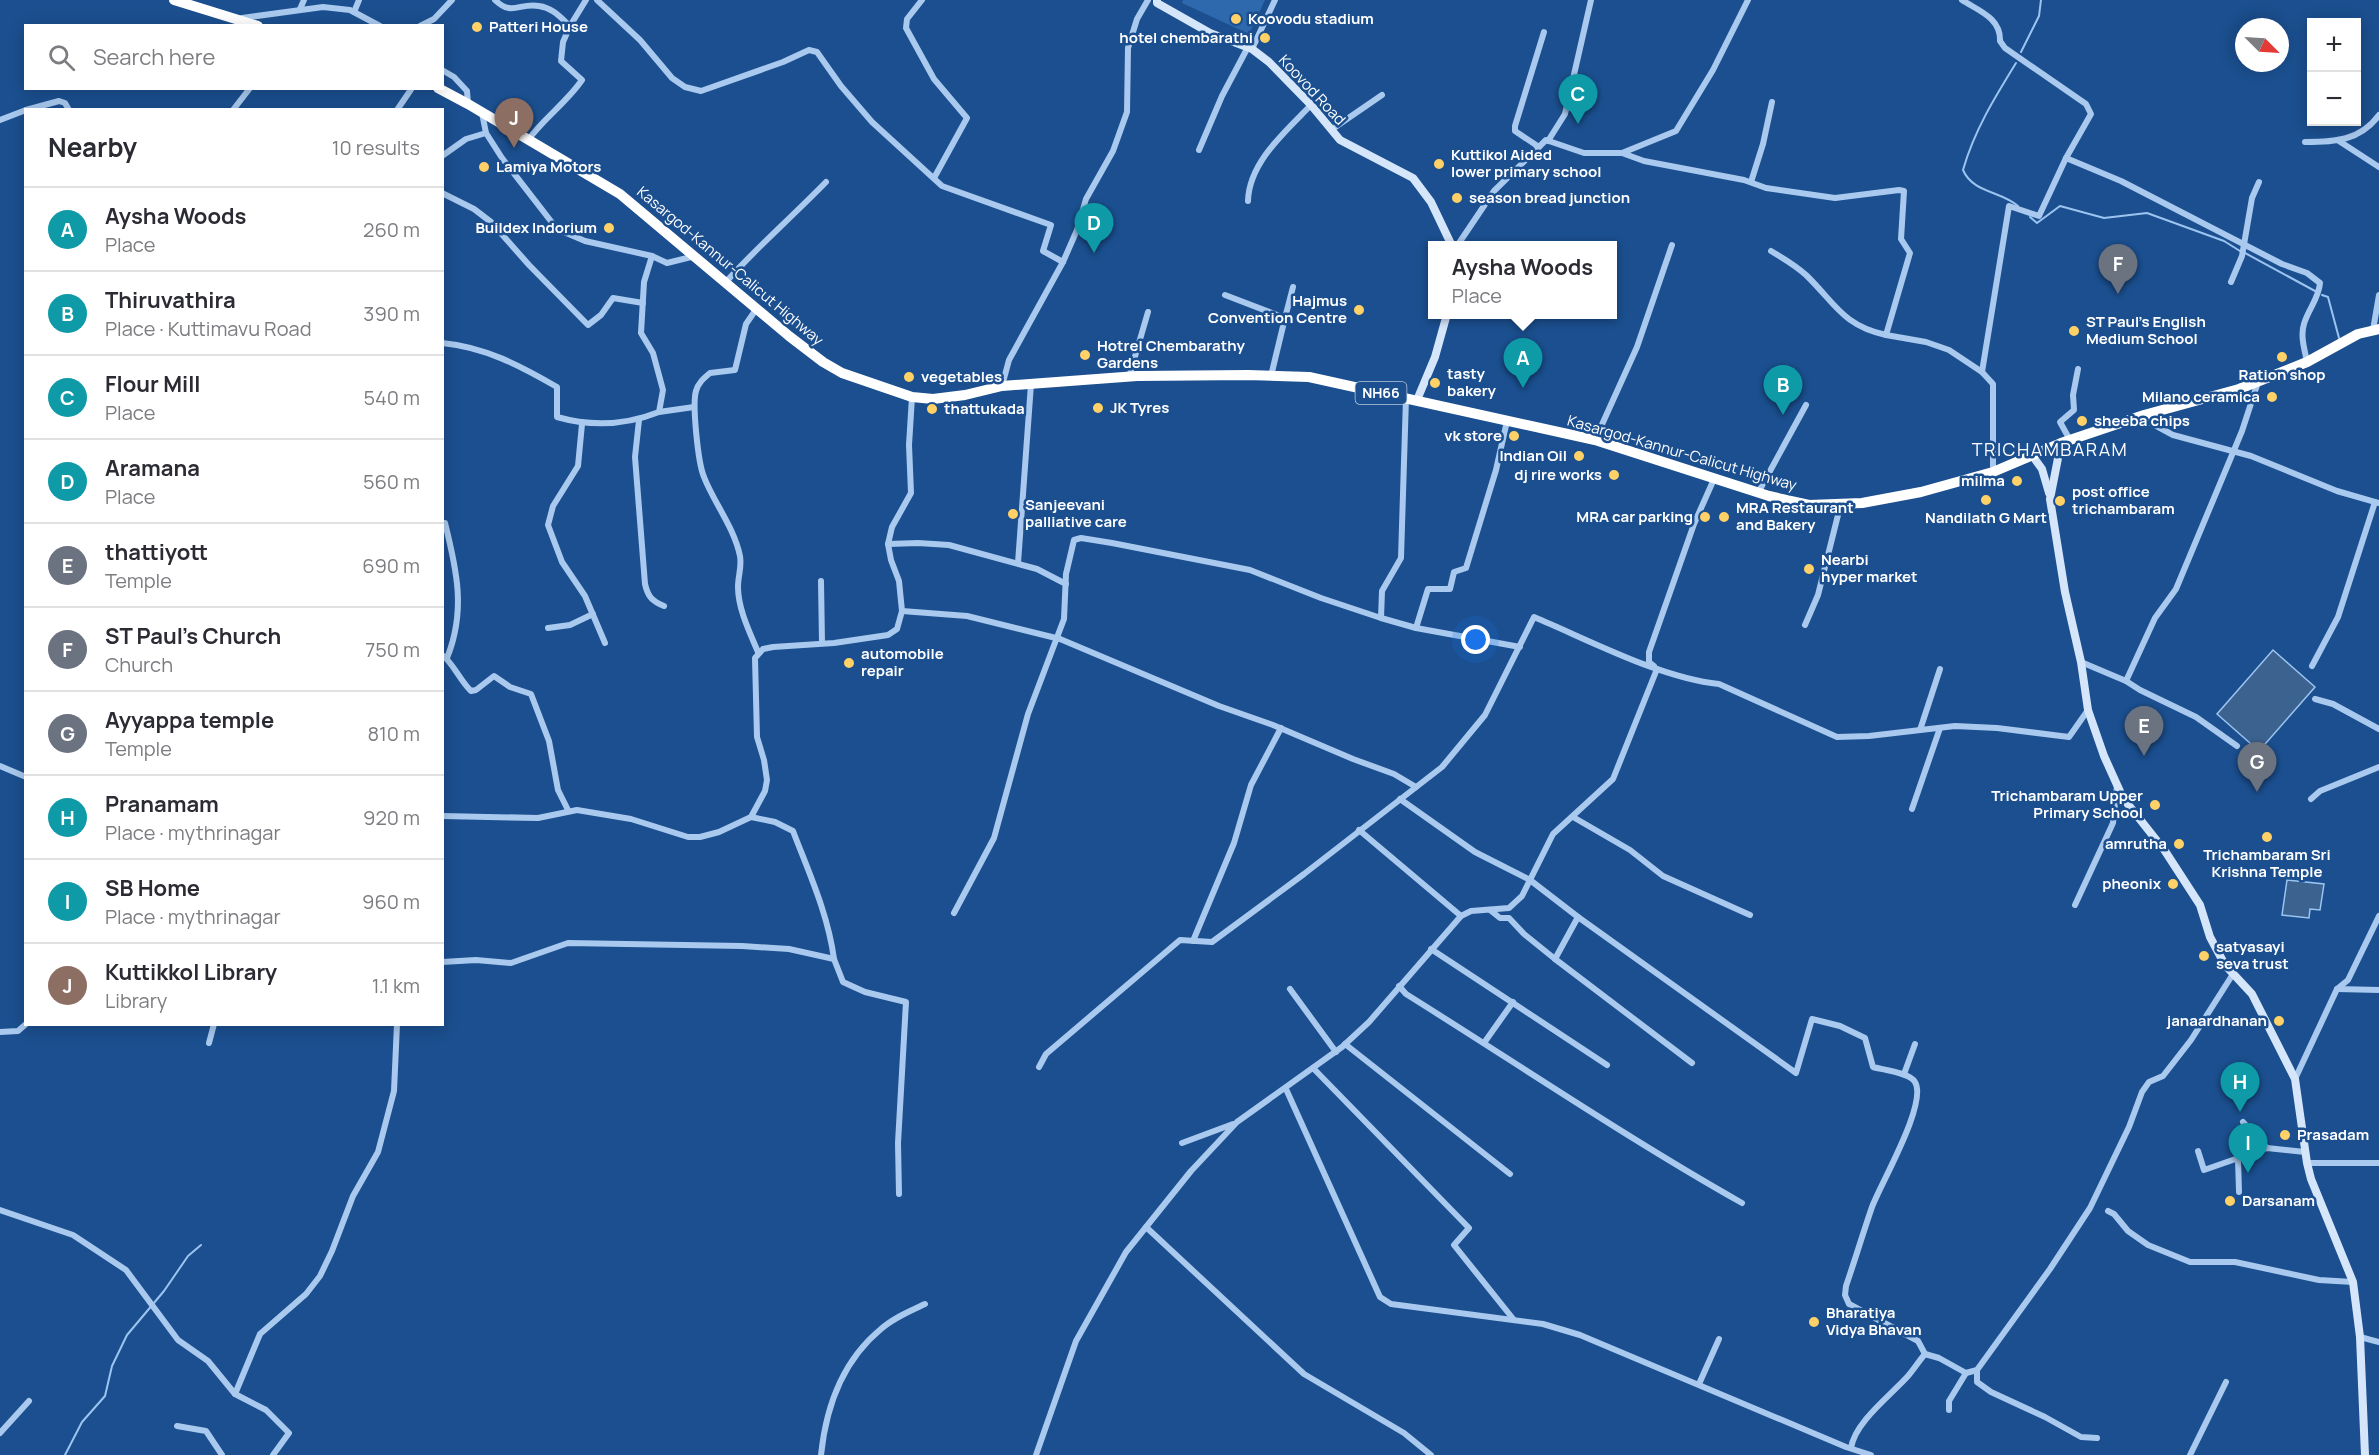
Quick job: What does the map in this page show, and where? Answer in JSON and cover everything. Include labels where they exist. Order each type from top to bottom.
[{"type":"highway","points":[[174,0],[252,24]]},
{"type":"highway","name":"Kasargod-Kannur-Calicut Highway","points":[[442,90],[620,194],[806,350],[842,373],[912,398],[933,399],[1002,386],[1129,377],[1309,377],[1595,440],[1758,493],[1809,505],[1841,504],[1881,500],[1921,492],[1993,472],[2065,441],[2258,381],[2307,362],[2358,334],[2376,330]]},
{"type":"main road","name":"Koovod Road","points":[[1156,0],[1167,11],[1210,33],[1250,48],[1269,62],[1311,105],[1340,140],[1413,178],[1431,202],[1450,241]]},
{"type":"main road","points":[[1412,399],[1435,357],[1446,319]]},
{"type":"main road","points":[[2050,499],[2065,441]]},
{"type":"main road","points":[[2032,455],[2045,474],[2088,710],[2117,786],[2123,798],[2165,851],[2200,905],[2210,937],[2225,965],[2252,994],[2295,1079],[2311,1179],[2353,1282],[2360,1337],[2365,1455]]},
{"type":"street","points":[[300,9],[304,0]]},
{"type":"street","points":[[354,12],[359,0]]},
{"type":"street","points":[[424,24],[434,19],[452,0]]},
{"type":"street","points":[[495,0],[502,7],[512,9],[537,5],[549,9],[570,26]]},
{"type":"street","points":[[528,140],[539,125],[574,91],[582,80],[561,62],[563,42],[586,0]]},
{"type":"street","points":[[597,0],[640,40],[672,78],[685,87],[701,91],[783,62],[809,50],[817,52],[872,122],[942,186],[1051,225],[1042,251],[1063,262]]},
{"type":"street","points":[[922,0],[907,19],[906,28],[934,80],[967,118],[934,178]]},
{"type":"street","points":[[1002,386],[1009,360],[1063,262],[1077,230],[1086,199],[1113,151],[1127,112],[1128,48],[1137,20],[1148,0]]},
{"type":"street","points":[[1199,150],[1222,96],[1275,0]]},
{"type":"street","points":[[1548,141],[1565,114],[1591,0]]},
{"type":"street","points":[[1622,153],[1676,131],[1713,70],[1748,0]]},
{"type":"street","points":[[1962,0],[1993,20],[2000,31],[2000,41],[2005,48],[2086,104],[2091,114],[2066,158],[2038,216],[2009,206],[1982,372]]},
{"type":"street","points":[[238,19],[323,7],[354,12],[376,24]]},
{"type":"street","points":[[1539,147],[1515,131],[1515,126],[1544,32]]},
{"type":"street","points":[[444,71],[454,77],[467,91],[468,104]]},
{"type":"street","points":[[235,108],[248,90]]},
{"type":"street","points":[[398,108],[411,90]]},
{"type":"street","points":[[1331,130],[1382,94]]},
{"type":"street","points":[[33,108],[59,101],[65,103],[68,108]]},
{"type":"street","points":[[1751,183],[1764,144],[1772,102]]},
{"type":"street","points":[[1248,201],[1249,187],[1267,152],[1311,105]]},
{"type":"street","points":[[0,120],[24,111]]},
{"type":"street","points":[[482,112],[486,133],[518,181],[557,229],[585,241],[651,256],[668,263],[695,256]]},
{"type":"street","points":[[2305,142],[2339,141],[2373,124],[2379,115]]},
{"type":"street","points":[[444,155],[466,139],[486,133]]},
{"type":"street","points":[[1459,241],[1494,190],[1546,140],[1584,153],[1622,153],[1644,161],[1766,188],[1835,198],[1904,191],[1901,239],[1910,253],[1886,335]]},
{"type":"street","points":[[2339,141],[2379,167]]},
{"type":"street","points":[[2066,158],[2130,186],[2243,250],[2307,273],[2320,283],[2319,292],[2303,326],[2307,362]]},
{"type":"street","points":[[725,283],[826,182]]},
{"type":"street","points":[[2230,282],[2243,250],[2252,198],[2259,182]]},
{"type":"street","points":[[444,195],[474,209],[491,222],[529,265],[588,325],[601,315],[613,298],[643,303]]},
{"type":"street","points":[[1595,440],[1637,346],[1672,245]]},
{"type":"street","points":[[1772,251],[1805,274],[1847,320],[1863,329],[1926,342],[1949,350],[1982,372],[1993,384],[1993,472]]},
{"type":"street","points":[[651,256],[644,282],[641,333],[653,353],[663,390],[659,412]]},
{"type":"street","points":[[1271,376],[1293,286]]},
{"type":"street","points":[[1225,295],[1285,318]]},
{"type":"street","points":[[2376,330],[2379,295]]},
{"type":"street","points":[[757,308],[746,324],[735,370],[710,373],[703,379],[696,389],[694,407],[699,462],[703,476],[717,500],[740,556],[741,572],[738,588],[740,601],[744,619],[758,652]]},
{"type":"street","points":[[1129,377],[1148,312]]},
{"type":"street","points":[[444,343],[461,345],[517,363],[557,387],[557,417],[582,424],[639,420],[659,412],[694,407]]},
{"type":"street","points":[[2065,441],[2060,422],[2074,410],[2073,395],[2078,369]]},
{"type":"street","points":[[2126,681],[2155,618],[2176,589],[2234,451],[2258,381]]},
{"type":"street","points":[[1018,563],[1031,384]]},
{"type":"street","points":[[444,816],[538,818],[568,810],[631,819],[688,837],[700,837],[719,832],[751,817],[765,791],[767,780],[757,737],[755,658],[758,652],[773,647],[888,635],[897,629],[902,611],[899,582],[888,544],[892,527],[911,493],[909,445],[912,398]]},
{"type":"street","points":[[1381,618],[1382,591],[1401,558],[1412,399]]},
{"type":"street","points":[[1758,493],[1806,405]]},
{"type":"street","points":[[2144,415],[2149,422],[2173,435],[2267,461],[2337,491],[2377,502],[2338,617],[2312,666]]},
{"type":"street","points":[[639,420],[635,457],[645,584],[647,594],[653,602],[664,606]]},
{"type":"street","points":[[1416,628],[1428,589],[1450,589],[1454,572],[1466,568],[1496,470],[1508,421]]},
{"type":"street","points":[[582,424],[578,466],[553,506],[548,525],[562,562],[585,596],[605,643]]},
{"type":"street","points":[[1657,669],[1649,662],[1649,652],[1694,524],[1714,479]]},
{"type":"street","points":[[1805,625],[1818,595],[1841,504]]},
{"type":"street","points":[[445,524],[459,584],[454,637],[445,657],[471,691]]},
{"type":"street","points":[[954,913],[994,838],[1028,714],[1064,619],[1066,584],[1074,540],[1081,538],[1251,570],[1321,598],[1381,618],[1416,628],[1520,647]]},
{"type":"street","points":[[888,544],[949,545],[1037,569],[1066,584]]},
{"type":"street","points":[[821,581],[822,643]]},
{"type":"street","points":[[902,611],[967,616],[1057,638],[1219,706],[1281,728],[1394,774],[1416,787]]},
{"type":"street","points":[[548,628],[570,625],[593,614]]},
{"type":"street","points":[[1039,1067],[1046,1054],[1180,940],[1212,942],[1304,874],[1442,766],[1485,715],[1534,617],[1657,669],[1698,682],[1719,684],[1837,737],[1955,726],[1997,728],[2069,737],[2088,710]]},
{"type":"street","points":[[2081,662],[2126,681],[2196,717],[2237,746]]},
{"type":"street","points":[[1036,1455],[1076,1341],[1126,1252],[1191,1171],[1237,1122],[1336,1052],[1369,1022],[1461,916],[1471,911],[1509,908],[1522,896],[1553,834],[1613,779],[1657,669]]},
{"type":"street","points":[[1920,730],[1940,669]]},
{"type":"street","points":[[467,698],[471,691],[476,690],[494,676],[510,687],[531,694],[549,741],[558,790],[568,810]]},
{"type":"street","points":[[2316,699],[2333,704],[2379,729]]},
{"type":"street","points":[[1193,941],[1234,843],[1251,784],[1281,728]]},
{"type":"street","points":[[1912,808],[1940,728]]},
{"type":"street","points":[[0,766],[24,776]]},
{"type":"street","points":[[2311,799],[2320,791],[2379,767]]},
{"type":"street","points":[[2075,905],[2113,824],[2117,786]]},
{"type":"street","points":[[1400,799],[1475,852],[1530,880],[1796,1073],[1812,1019],[1840,1026],[1865,1038],[1873,1067],[1904,1074],[1914,1080],[1917,1087],[1917,1100],[1901,1145],[1873,1205],[1845,1295],[1849,1304],[1918,1341],[1925,1354],[1939,1358],[1966,1373]]},
{"type":"street","points":[[751,817],[775,822],[793,831],[821,903],[834,959],[843,982],[865,992],[906,1002],[898,1143],[899,1194]]},
{"type":"street","points":[[1573,817],[1630,850],[1663,876],[1750,915]]},
{"type":"street","points":[[1359,830],[1461,916]]},
{"type":"street","points":[[1490,909],[1500,918],[1509,918],[1524,934],[1555,959],[1692,1063]]},
{"type":"street","points":[[2295,1079],[2337,989],[2348,980],[2379,916]]},
{"type":"street","points":[[1555,959],[1578,917]]},
{"type":"street","points":[[444,962],[476,960],[511,963],[568,943],[742,946],[789,949],[834,959]]},
{"type":"street","points":[[1431,950],[1607,1065]]},
{"type":"street","points":[[2097,1438],[2081,1437],[1991,1392],[1977,1382],[1977,1370],[2045,1277],[2090,1208],[2129,1127],[2142,1092],[2149,1082],[2163,1076],[2191,1040],[2233,974]]},
{"type":"street","points":[[1399,986],[1406,994],[1549,1087],[1742,1203]]},
{"type":"street","points":[[1290,989],[1336,1052]]},
{"type":"street","points":[[2337,989],[2379,990]]},
{"type":"street","points":[[1484,1043],[1513,1002]]},
{"type":"street","points":[[0,1032],[18,1031],[24,1026]]},
{"type":"street","points":[[209,1042],[213,1026]]},
{"type":"street","points":[[236,1394],[260,1334],[306,1293],[320,1276],[353,1196],[378,1152],[394,1091],[397,1026]]},
{"type":"street","points":[[1345,1044],[1510,1174]]},
{"type":"street","points":[[1904,1074],[1915,1044]]},
{"type":"street","points":[[1313,1068],[1469,1228],[1454,1245],[1514,1320]]},
{"type":"street","points":[[1286,1089],[1380,1297],[1391,1304],[1543,1324],[1580,1335],[1871,1455]]},
{"type":"street","points":[[1182,1143],[1237,1122]]},
{"type":"street","points":[[2243,1122],[2267,1148]]},
{"type":"street","points":[[2198,1151],[2204,1170],[2267,1148],[2305,1152]]},
{"type":"street","points":[[2238,1158],[2239,1192]]},
{"type":"street","points":[[2307,1163],[2379,1163]]},
{"type":"street","points":[[0,1210],[73,1235],[126,1270],[178,1340],[208,1361],[236,1394],[266,1410],[289,1433],[273,1455]]},
{"type":"street","points":[[2109,1211],[2128,1231],[2148,1245],[2190,1262],[2235,1262],[2319,1280],[2353,1282]]},
{"type":"street","points":[[1146,1227],[1304,1374],[1404,1433],[1431,1455]]},
{"type":"street","points":[[821,1455],[824,1424],[850,1360],[882,1327],[925,1304]]},
{"type":"street","points":[[2360,1337],[2379,1342]]},
{"type":"street","points":[[1699,1384],[1719,1339]]},
{"type":"street","points":[[1851,1448],[1852,1438],[1909,1376],[1925,1354]]},
{"type":"street","points":[[1949,1410],[1949,1401],[1966,1373],[1977,1370]]},
{"type":"street","points":[[2190,1455],[2226,1382]]},
{"type":"street","points":[[0,1433],[29,1401]]},
{"type":"street","points":[[177,1426],[206,1431],[222,1455]]},
{"type":"shaded area","name":"Koovodu stadium","points":[[1183,0],[1265,0],[1249,34],[1182,3]]},
{"type":"shaded area","points":[[2273,650],[2315,687],[2259,751],[2217,714]]},
{"type":"shaded area","points":[[2287,880],[2324,884],[2320,910],[2310,909],[2309,918],[2282,915]]},
{"type":"waterway","points":[[2021,52],[2039,16],[2041,0]]},
{"type":"waterway","points":[[2016,63],[1979,128],[1963,170],[1968,178],[1980,188],[2004,197],[2018,206]]},
{"type":"waterway","points":[[2030,217],[2037,223],[2060,206],[2104,218],[2147,213],[2224,241],[2240,251]]},
{"type":"waterway","points":[[2245,253],[2315,291]]},
{"type":"waterway","points":[[2322,295],[2328,297],[2339,338]]},
{"type":"waterway","points":[[65,1455],[82,1422],[105,1396],[112,1366],[127,1335],[164,1291],[188,1256],[201,1245]]},
{"type":"place","name":"Koovodu stadium","points":[[1236,19]]},
{"type":"place","name":"Patteri House","points":[[477,27]]},
{"type":"place","name":"hotel chembarathi","points":[[1265,38]]},
{"type":"place","name":"Flour Mill","points":[[1578,124]]},
{"type":"place","name":"Kuttikkol Library","points":[[514,148]]},
{"type":"place","name":"Kuttikol Aided lower primary school","points":[[1439,164]]},
{"type":"place","name":"Lamiya Motors","points":[[484,167]]},
{"type":"place","name":"season bread junction","points":[[1457,198]]},
{"type":"place","name":"Buildex Indorium","points":[[609,228]]},
{"type":"place","name":"Aramana","points":[[1094,253]]},
{"type":"place","name":"ST Paul's Church","points":[[2118,294]]},
{"type":"place","name":"Hajmus Convention Centre","points":[[1359,310]]},
{"type":"place","name":"ST Paul's English Medium School","points":[[2074,331]]},
{"type":"place","name":"Hotrel Chembarathy Gardens","points":[[1085,355]]},
{"type":"place","name":"Ration shop","points":[[2282,357]]},
{"type":"place","name":"vegetables","points":[[909,377]]},
{"type":"place","name":"tasty bakery","points":[[1435,383]]},
{"type":"place","name":"Aysha Woods","points":[[1523,388]]},
{"type":"place","name":"Milano ceramica","points":[[2272,397]]},
{"type":"place","name":"JK Tyres","points":[[1098,408]]},
{"type":"place","name":"thattukada","points":[[932,409]]},
{"type":"place","name":"Thiruvathira","points":[[1783,415]]},
{"type":"place","name":"sheeba chips","points":[[2082,421]]},
{"type":"place","name":"vk store","points":[[1514,436]]},
{"type":"place","name":"Indian Oil","points":[[1579,456]]},
{"type":"place","name":"dj rire works","points":[[1614,475]]},
{"type":"place","name":"milma","points":[[2017,481]]},
{"type":"place","name":"Nandilath G Mart","points":[[1986,500]]},
{"type":"place","name":"post office trichambaram","points":[[2060,501]]},
{"type":"place","name":"Sanjeevani palliative care","points":[[1013,514]]},
{"type":"place","name":"MRA car parking","points":[[1705,517]]},
{"type":"place","name":"MRA Restaurant and Bakery","points":[[1724,517]]},
{"type":"place","name":"Nearbi hyper market","points":[[1809,569]]},
{"type":"place","name":"automobile repair","points":[[849,663]]},
{"type":"place","name":"thattiyott","points":[[2144,756]]},
{"type":"place","name":"Ayyappa temple","points":[[2257,792]]},
{"type":"place","name":"Trichambaram Upper Primary School","points":[[2155,805]]},
{"type":"place","name":"Trichambaram Sri Krishna Temple","points":[[2267,837]]},
{"type":"place","name":"amrutha","points":[[2179,844]]},
{"type":"place","name":"pheonix","points":[[2173,884]]},
{"type":"place","name":"satyasayi seva trust","points":[[2204,956]]},
{"type":"place","name":"janaardhanan","points":[[2279,1021]]},
{"type":"place","name":"Pranamam","points":[[2240,1112]]},
{"type":"place","name":"Prasadam","points":[[2285,1135]]},
{"type":"place","name":"SB Home","points":[[2248,1173]]},
{"type":"place","name":"Darsanam","points":[[2230,1201]]},
{"type":"place","name":"Bharatiya Vidya Bhavan","points":[[1814,1322]]},
{"type":"district","name":"TRICHAMBARAM","points":[[2050,450]]}]
